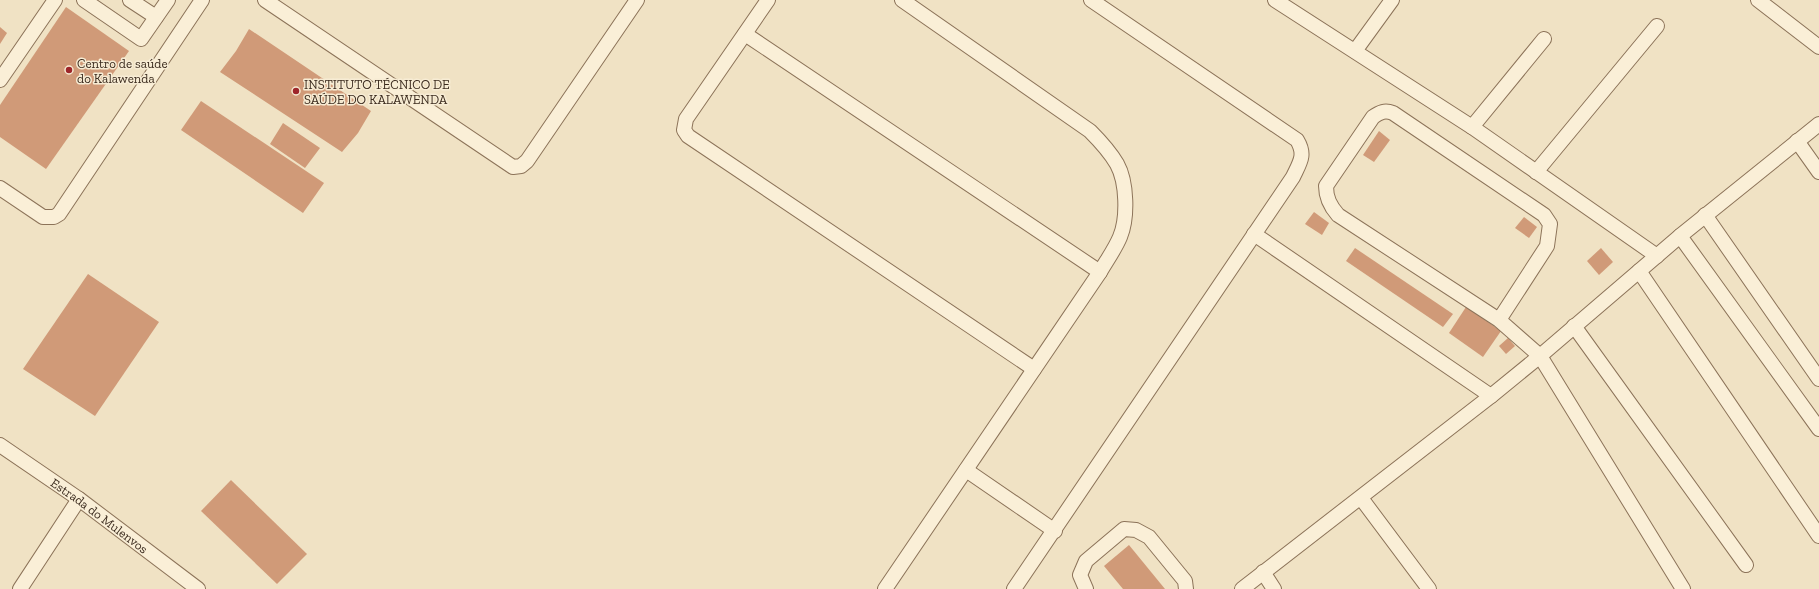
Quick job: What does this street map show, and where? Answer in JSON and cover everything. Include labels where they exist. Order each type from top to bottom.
[{"type":"street","points":[[0,80],[55,0]]},
{"type":"street","points":[[84,0],[141,39],[168,0]]},
{"type":"street","points":[[130,0],[156,17]]},
{"type":"street","points":[[0,188],[43,217],[54,218],[59,214],[202,0]]},
{"type":"street","points":[[265,0],[513,167],[521,166],[527,161],[637,0]]},
{"type":"street","points":[[768,0],[686,119],[684,130],[688,136],[1034,369]]},
{"type":"street","points":[[885,589],[1100,272],[1121,236],[1126,213],[1125,188],[1118,166],[1104,146],[1090,131],[902,0]]},
{"type":"street","points":[[1014,589],[1055,531],[1293,177],[1301,159],[1302,149],[1298,140],[1091,0]]},
{"type":"street","points":[[1275,0],[1472,127],[1658,256]]},
{"type":"street","points":[[1355,51],[1392,0]]},
{"type":"street","points":[[1758,0],[1819,47]]},
{"type":"street","points":[[1536,172],[1657,26]]},
{"type":"street","points":[[744,34],[1100,272]]},
{"type":"street","points":[[1472,127],[1544,39]]},
{"type":"street","points":[[1499,320],[1547,246],[1550,224],[1544,215],[1393,113],[1386,110],[1378,113],[1373,117],[1326,186],[1326,196],[1332,208],[1338,215],[1499,320],[1540,356],[1683,589]]},
{"type":"street","points":[[1242,589],[1491,396],[1705,215],[1819,124]]},
{"type":"street","points":[[1797,141],[1819,172]]},
{"type":"street","points":[[1705,215],[1819,379]]},
{"type":"street","points":[[1254,234],[1491,396]]},
{"type":"street","points":[[1680,236],[1819,429]]},
{"type":"street","points":[[1639,271],[1819,536]]},
{"type":"street","points":[[1574,326],[1746,565]]},
{"type":"street","name":"Estrada do Mulenvos","points":[[0,445],[79,500],[198,589]]},
{"type":"street","points":[[966,470],[1055,531]]},
{"type":"street","points":[[1361,498],[1429,589]]},
{"type":"street","points":[[20,589],[79,500]]},
{"type":"street","points":[[1086,589],[1080,576],[1086,561],[1124,529],[1136,530],[1149,537],[1185,581],[1186,589]]},
{"type":"street","points":[[1263,572],[1274,589]]},
{"type":"building","name":"Centro de saúde do Kalawenda","points":[[66,7],[129,51],[46,169],[0,137],[0,105]]},
{"type":"building","points":[[0,27],[7,33],[0,44]]},
{"type":"building","name":"INSTITUTO TÉCNICO DE SAÚDE DO KALAWENDA","points":[[249,29],[371,111],[358,133],[342,152],[220,72],[236,51]]},
{"type":"building","points":[[201,101],[324,183],[303,213],[181,130]]},
{"type":"building","name":"INSTITUTO TÉCNICO DE SAÚDE DO KALAWENDA","points":[[283,123],[320,148],[305,168],[270,144]]},
{"type":"building","points":[[1379,131],[1390,140],[1374,162],[1363,155]]},
{"type":"building","points":[[1314,212],[1329,223],[1322,235],[1305,224]]},
{"type":"building","points":[[1524,217],[1537,227],[1529,238],[1515,228]]},
{"type":"building","points":[[1355,248],[1453,314],[1443,327],[1346,261]]},
{"type":"building","points":[[1601,248],[1613,262],[1599,275],[1587,261]]},
{"type":"building","points":[[88,274],[159,322],[95,416],[23,369]]},
{"type":"building","points":[[1466,307],[1501,331],[1483,357],[1449,333]]},
{"type":"building","points":[[1508,338],[1515,346],[1506,354],[1499,346]]},
{"type":"building","points":[[231,480],[307,554],[277,584],[201,511]]},
{"type":"building","points":[[1129,545],[1165,589],[1123,589],[1104,566]]},
{"type":"place","name":"Centro de saúde do Kalawenda","points":[[69,70]]},
{"type":"place","name":"INSTITUTO TÉCNICO DE SAÚDE DO KALAWENDA","points":[[296,91]]}]
